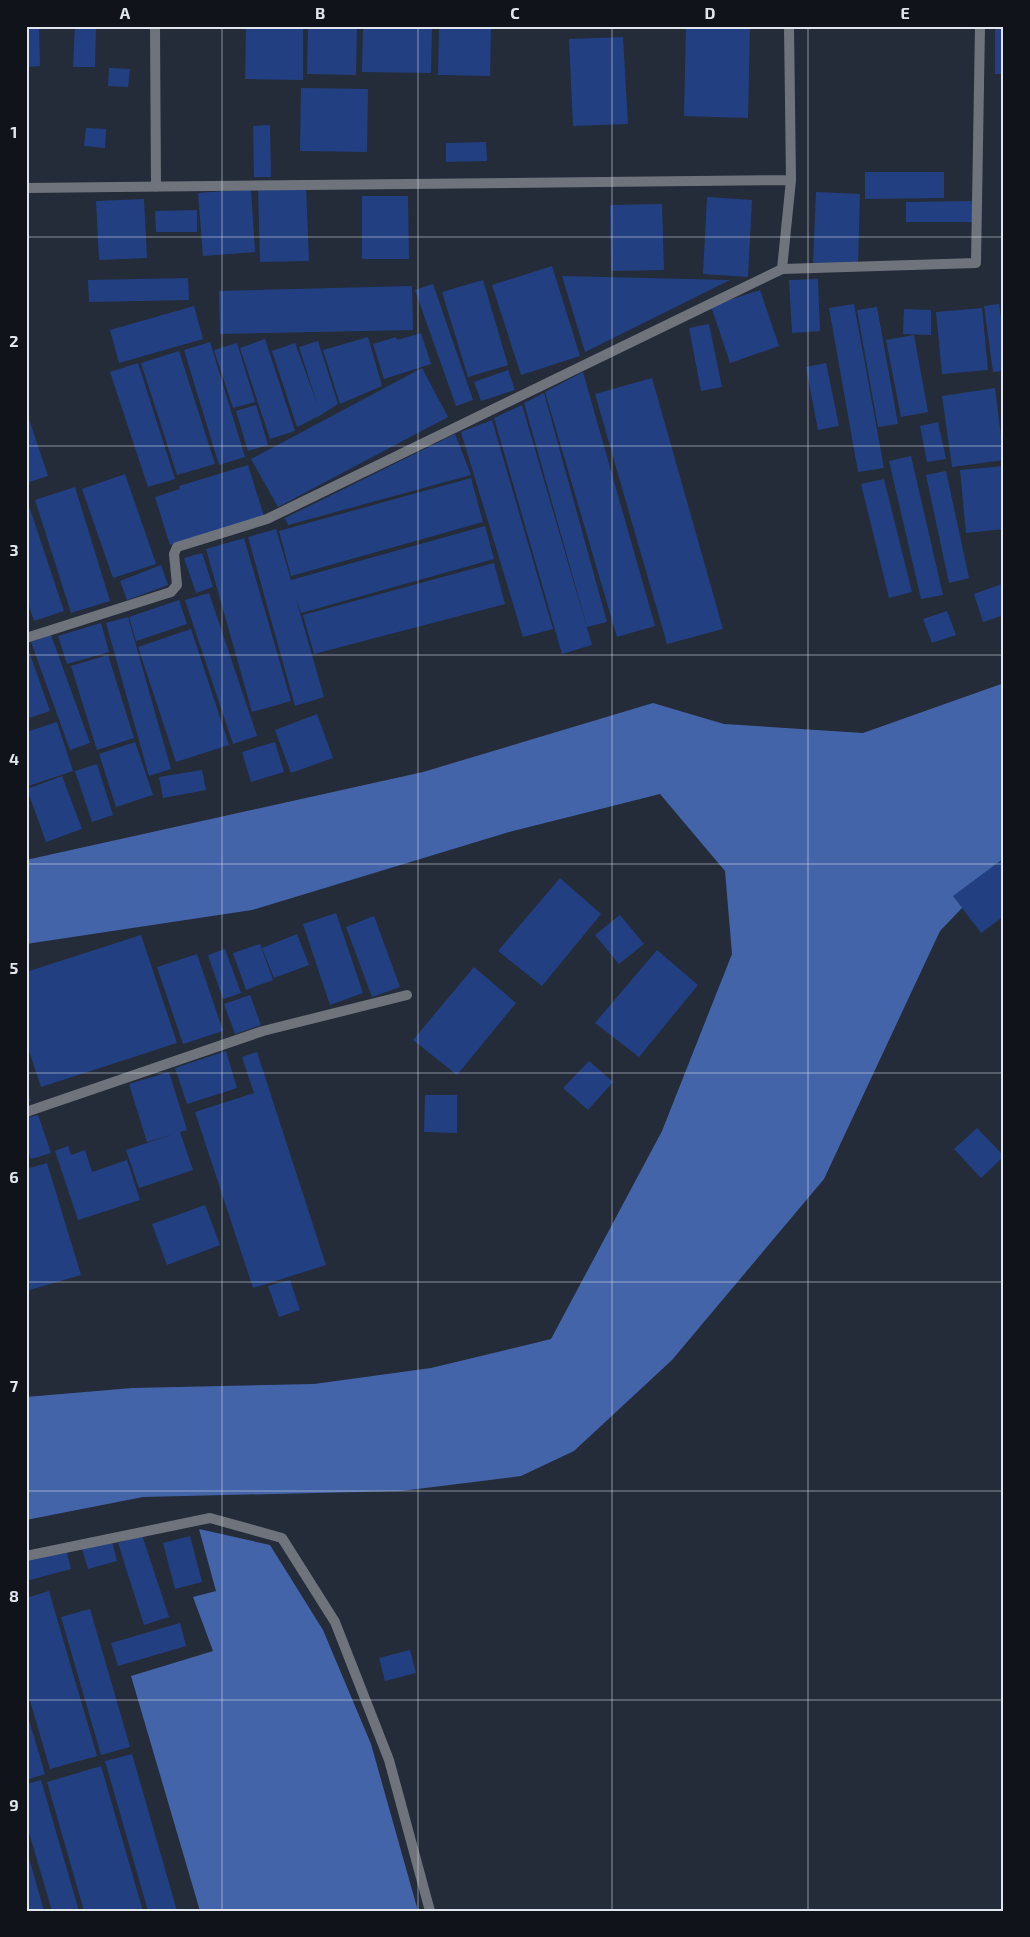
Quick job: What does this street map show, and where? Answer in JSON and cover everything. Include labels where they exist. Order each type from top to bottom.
[{"type":"street","points":[[155,26],[156,187]]},
{"type":"street","points":[[782,269],[791,180],[789,26]]},
{"type":"street","points":[[26,638],[171,592],[177,585],[174,554],[177,547],[267,519],[782,269],[976,263],[980,26]]},
{"type":"street","points":[[26,188],[791,180]]},
{"type":"street","points":[[26,1112],[263,1032],[407,996]]},
{"type":"street","points":[[26,1556],[210,1518],[282,1538],[335,1622],[389,1760],[430,1911]]},
{"type":"water","points":[[1004,683],[1004,864],[940,931],[824,1179],[672,1360],[574,1451],[521,1476],[401,1491],[143,1497],[26,1520],[26,1397],[132,1388],[314,1384],[431,1368],[551,1339],[662,1131],[732,954],[725,871],[660,794],[509,832],[252,910],[26,944],[26,860],[423,772],[653,703],[724,724],[863,733]]},
{"type":"water","points":[[199,1529],[270,1545],[323,1630],[371,1744],[418,1911],[200,1911],[131,1676],[213,1651],[193,1597],[216,1591]]},
{"type":"building","points":[[26,26],[39,26],[40,66],[26,67]]},
{"type":"building","points":[[75,26],[96,27],[95,67],[73,67]]},
{"type":"building","points":[[246,26],[303,26],[303,80],[245,79]]},
{"type":"building","points":[[308,26],[357,26],[356,75],[307,74]]},
{"type":"building","points":[[363,26],[432,26],[431,73],[362,72]]},
{"type":"building","points":[[439,26],[491,26],[490,76],[438,75]]},
{"type":"building","points":[[686,26],[750,26],[748,118],[684,116]]},
{"type":"building","points":[[995,26],[1004,26],[1004,74],[995,74]]},
{"type":"building","points":[[623,37],[628,124],[573,126],[569,39]]},
{"type":"building","points":[[109,68],[130,69],[128,87],[108,86]]},
{"type":"building","points":[[301,88],[368,89],[367,152],[300,151]]},
{"type":"building","points":[[270,125],[271,177],[254,177],[253,126]]},
{"type":"building","points":[[86,128],[106,129],[105,148],[84,146]]},
{"type":"building","points":[[486,142],[487,161],[446,162],[446,143]]},
{"type":"building","points":[[865,172],[944,172],[944,198],[865,199]]},
{"type":"building","points":[[306,186],[309,261],[260,262],[258,188]]},
{"type":"building","points":[[251,189],[255,252],[203,256],[198,193]]},
{"type":"building","points":[[816,192],[860,194],[858,266],[813,265]]},
{"type":"building","points":[[362,196],[408,196],[409,259],[362,259]]},
{"type":"building","points":[[707,197],[752,200],[748,277],[703,274]]},
{"type":"building","points":[[144,199],[147,258],[99,260],[96,201]]},
{"type":"building","points":[[972,201],[972,222],[906,222],[906,202]]},
{"type":"building","points":[[662,204],[664,270],[611,271],[610,205]]},
{"type":"building","points":[[197,210],[197,232],[156,232],[155,211]]},
{"type":"building","points":[[552,266],[580,356],[521,375],[492,285]]},
{"type":"building","points":[[562,276],[730,280],[585,352]]},
{"type":"building","points":[[188,278],[189,300],[89,302],[88,280]]},
{"type":"building","points":[[818,279],[820,331],[792,333],[789,280]]},
{"type":"building","points":[[483,280],[508,365],[468,377],[442,292]]},
{"type":"building","points":[[433,284],[473,400],[456,406],[415,290]]},
{"type":"building","points":[[412,286],[413,330],[220,334],[219,291]]},
{"type":"building","points":[[760,290],[779,346],[730,363],[711,306]]},
{"type":"building","points":[[854,304],[884,468],[858,472],[829,308]]},
{"type":"building","points":[[999,304],[1004,336],[1004,371],[993,372],[984,306]]},
{"type":"building","points":[[194,306],[203,339],[119,363],[110,330]]},
{"type":"building","points":[[877,307],[898,424],[878,427],[857,310]]},
{"type":"building","points":[[982,308],[988,370],[942,374],[936,312]]},
{"type":"building","points":[[904,309],[931,310],[931,335],[903,334]]},
{"type":"building","points":[[709,324],[722,387],[701,391],[689,328]]},
{"type":"building","points":[[421,333],[431,364],[384,379],[373,344],[396,337],[397,340]]},
{"type":"building","points":[[914,335],[928,412],[901,417],[886,340]]},
{"type":"building","points":[[368,337],[382,386],[340,404],[323,350]]},
{"type":"building","points":[[265,339],[295,431],[270,439],[240,348]]},
{"type":"building","points":[[318,341],[338,404],[297,427],[272,351],[295,343],[318,406],[299,347]]},
{"type":"building","points":[[210,342],[245,457],[219,465],[184,350]]},
{"type":"building","points":[[237,343],[255,402],[233,408],[214,350]]},
{"type":"building","points":[[179,351],[215,464],[177,475],[141,363]]},
{"type":"building","points":[[138,363],[175,479],[148,487],[110,372]]},
{"type":"building","points":[[826,363],[839,426],[818,430],[806,367]]},
{"type":"building","points":[[422,368],[448,417],[278,507],[251,459]]},
{"type":"building","points":[[508,370],[515,390],[481,401],[474,382]]},
{"type":"building","points":[[583,372],[655,626],[617,637],[545,392]]},
{"type":"building","points":[[652,378],[723,629],[667,644],[595,394]]},
{"type":"building","points":[[995,388],[1004,460],[952,467],[942,396]]},
{"type":"building","points":[[544,393],[607,622],[587,627],[524,403]]},
{"type":"building","points":[[256,405],[268,445],[248,451],[236,411]]},
{"type":"building","points":[[522,405],[592,645],[562,654],[494,418]]},
{"type":"building","points":[[26,410],[48,476],[26,483]]},
{"type":"building","points":[[492,420],[553,629],[523,637],[461,432]]},
{"type":"building","points":[[938,422],[946,459],[927,462],[920,426]]},
{"type":"building","points":[[455,434],[471,475],[288,525],[285,518]]},
{"type":"building","points":[[911,456],[943,595],[921,599],[889,461]]},
{"type":"building","points":[[248,465],[264,516],[170,545],[155,497],[180,489],[179,486]]},
{"type":"building","points":[[1004,466],[1004,529],[966,533],[960,470]]},
{"type":"building","points":[[946,471],[969,578],[949,583],[926,475]]},
{"type":"building","points":[[125,474],[156,564],[113,578],[82,489]]},
{"type":"building","points":[[471,478],[483,522],[291,576],[279,531]]},
{"type":"building","points":[[884,479],[912,592],[889,598],[861,484]]},
{"type":"building","points":[[75,487],[110,601],[71,613],[35,500]]},
{"type":"building","points":[[26,503],[28,503],[64,611],[34,621],[26,597]]},
{"type":"building","points":[[485,526],[494,559],[301,613],[296,599],[324,697],[295,706],[248,537],[276,529],[291,580]]},
{"type":"building","points":[[244,538],[291,701],[252,712],[206,549]]},
{"type":"building","points":[[202,553],[213,587],[196,593],[184,558]]},
{"type":"building","points":[[494,563],[505,604],[314,654],[303,615]]},
{"type":"building","points":[[161,565],[168,585],[127,600],[120,581]]},
{"type":"building","points":[[1002,584],[1004,589],[1004,615],[983,622],[974,594]]},
{"type":"building","points":[[209,593],[257,736],[233,744],[185,600]]},
{"type":"building","points":[[179,600],[187,624],[136,641],[129,617]]},
{"type":"building","points":[[947,611],[956,635],[932,643],[923,619]]},
{"type":"building","points":[[128,617],[171,769],[149,776],[106,623]]},
{"type":"building","points":[[101,623],[109,652],[67,664],[58,636]]},
{"type":"building","points":[[191,629],[229,745],[176,762],[138,647]]},
{"type":"building","points":[[51,635],[90,743],[70,750],[31,642]]},
{"type":"building","points":[[26,643],[50,711],[26,719]]},
{"type":"building","points":[[108,655],[134,738],[97,750],[71,666]]},
{"type":"building","points":[[317,714],[333,758],[291,773],[275,730]]},
{"type":"building","points":[[57,722],[73,771],[28,786],[26,779],[26,732]]},
{"type":"building","points":[[135,742],[153,795],[116,807],[99,754]]},
{"type":"building","points":[[275,742],[284,772],[251,782],[242,752]]},
{"type":"building","points":[[97,764],[113,815],[92,822],[75,771]]},
{"type":"building","points":[[202,770],[206,790],[163,798],[159,777]]},
{"type":"building","points":[[62,776],[82,829],[46,842],[27,789]]},
{"type":"building","points":[[1004,858],[1004,916],[981,933],[953,896]]},
{"type":"building","points":[[560,878],[601,914],[542,986],[498,951]]},
{"type":"building","points":[[336,913],[363,993],[330,1005],[303,924]]},
{"type":"building","points":[[620,915],[644,944],[619,964],[595,935]]},
{"type":"building","points":[[374,916],[400,987],[372,997],[346,927]]},
{"type":"building","points":[[297,934],[309,965],[274,978],[262,948]]},
{"type":"building","points":[[141,935],[177,1043],[41,1087],[26,1042],[26,972]]},
{"type":"building","points":[[260,944],[273,980],[246,990],[233,953]]},
{"type":"building","points":[[225,949],[241,993],[223,999],[208,955]]},
{"type":"building","points":[[657,950],[698,985],[639,1057],[595,1023]]},
{"type":"building","points":[[197,954],[223,1031],[183,1044],[157,967]]},
{"type":"building","points":[[474,967],[516,1003],[457,1075],[413,1040]]},
{"type":"building","points":[[250,995],[261,1025],[235,1034],[224,1004]]},
{"type":"building","points":[[226,1051],[237,1088],[187,1104],[175,1068]]},
{"type":"building","points":[[257,1052],[326,1265],[253,1288],[195,1112],[254,1093],[242,1057]]},
{"type":"building","points":[[589,1061],[613,1082],[588,1110],[563,1088]]},
{"type":"building","points":[[169,1072],[187,1130],[180,1132],[193,1170],[139,1188],[126,1150],[174,1134],[147,1142],[129,1084]]},
{"type":"building","points":[[26,1090],[31,1101],[26,1102]]},
{"type":"building","points":[[425,1095],[457,1095],[457,1133],[424,1132]]},
{"type":"building","points":[[38,1115],[51,1153],[31,1159],[26,1146],[26,1118]]},
{"type":"building","points":[[977,1128],[1004,1156],[981,1178],[954,1149]]},
{"type":"building","points":[[68,1146],[71,1155],[85,1150],[92,1172],[127,1160],[140,1200],[78,1220],[55,1151]]},
{"type":"building","points":[[47,1163],[81,1275],[26,1291],[26,1169]]},
{"type":"building","points":[[205,1205],[220,1245],[167,1265],[152,1224]]},
{"type":"building","points":[[290,1280],[300,1310],[279,1317],[268,1286]]},
{"type":"building","points":[[142,1535],[169,1617],[144,1625],[118,1543]]},
{"type":"building","points":[[190,1536],[202,1582],[175,1589],[163,1543]]},
{"type":"building","points":[[112,1541],[117,1561],[88,1569],[82,1549]]},
{"type":"building","points":[[66,1549],[71,1569],[26,1581],[26,1560]]},
{"type":"building","points":[[49,1591],[97,1756],[50,1769],[26,1687],[26,1598]]},
{"type":"building","points":[[90,1609],[130,1747],[101,1755],[61,1617]]},
{"type":"building","points":[[180,1623],[186,1646],[118,1666],[111,1643]]},
{"type":"building","points":[[410,1650],[416,1673],[385,1681],[379,1658]]},
{"type":"building","points":[[26,1710],[45,1774],[26,1780]]},
{"type":"building","points":[[132,1754],[177,1911],[148,1911],[105,1761]]},
{"type":"building","points":[[101,1766],[143,1911],[84,1911],[47,1782]]},
{"type":"building","points":[[41,1780],[79,1911],[52,1911],[26,1822],[26,1784]]},
{"type":"building","points":[[27,1851],[44,1911],[26,1911]]}]
